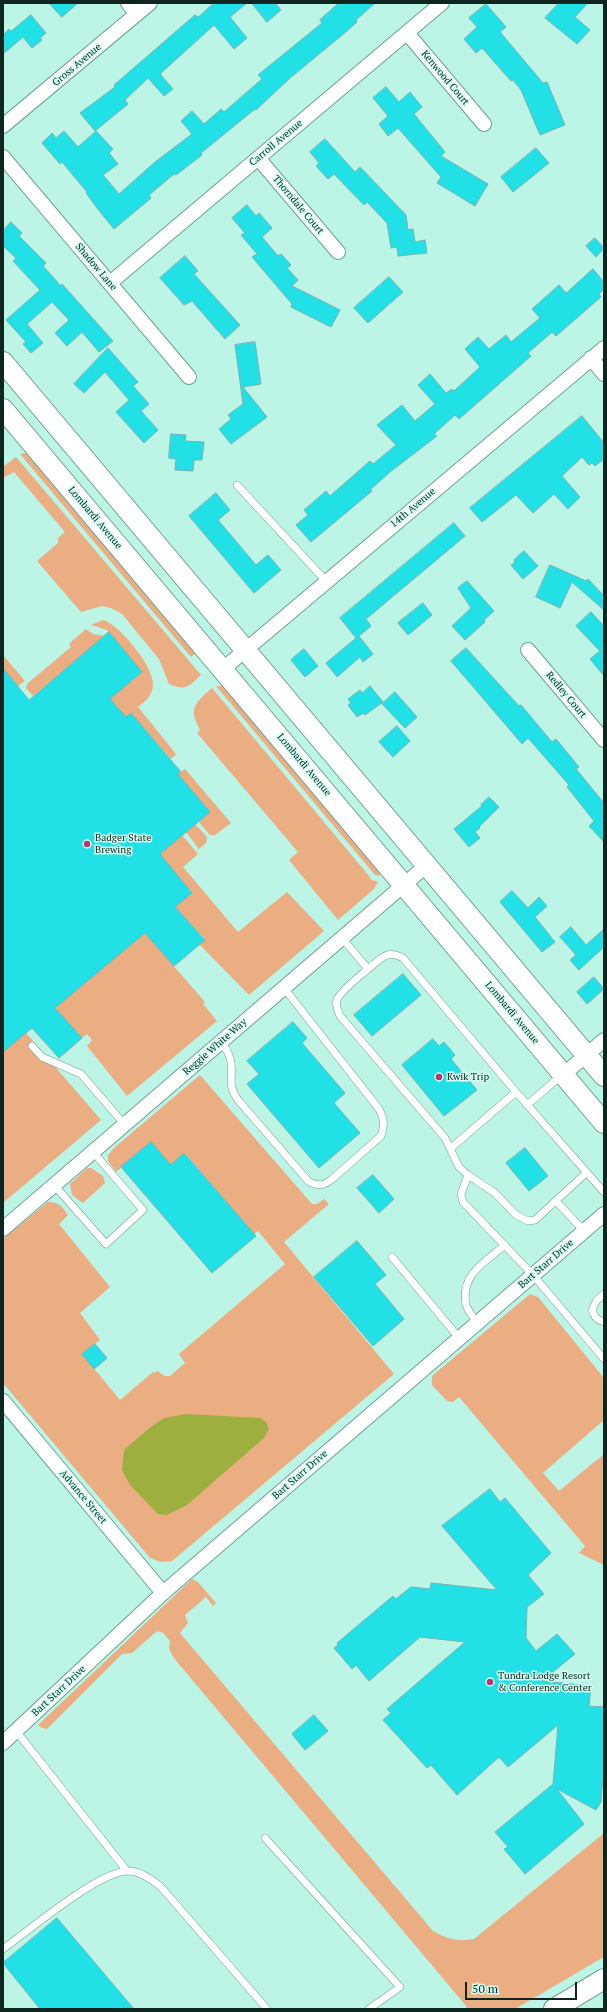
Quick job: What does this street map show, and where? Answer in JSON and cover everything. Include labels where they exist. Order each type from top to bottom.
[{"type":"main road","points":[[3,362],[604,1076]]},
{"type":"main road","name":"Lombardi Avenue","points":[[3,409],[604,1123]]},
{"type":"main road","points":[[554,2009],[604,1979]]},
{"type":"street","points":[[128,3],[138,14]]},
{"type":"street","name":"Gross Avenue","points":[[3,126],[150,3]]},
{"type":"street","name":"Carroll Avenue","points":[[110,283],[442,3]]},
{"type":"street","name":"Kenwood Court","points":[[407,33],[484,124]]},
{"type":"street","name":"Shadow Lane","points":[[3,156],[189,377]]},
{"type":"street","name":"Thorndale Court","points":[[258,158],[338,252]]},
{"type":"street","name":"14th Avenue","points":[[222,669],[326,580],[604,348]]},
{"type":"street","points":[[591,358],[604,374]]},
{"type":"street","name":"Redley Court","points":[[528,650],[604,740]]},
{"type":"street","name":"Reggie White Way","points":[[3,1229],[427,865]]},
{"type":"street","points":[[564,1074],[604,1040]]},
{"type":"street","name":"Bart Starr Drive","points":[[3,1743],[163,1593],[604,1214]]},
{"type":"street","name":"Advance Street","points":[[3,1400],[163,1593]]},
{"type":"lane","points":[[237,485],[326,580]]},
{"type":"lane","points":[[342,938],[368,969]]},
{"type":"lane","points":[[586,1173],[535,1220],[528,1221],[521,1219],[495,1193],[468,1175],[459,1167],[445,1138],[340,1016],[336,1008],[337,1000],[341,994],[386,954],[395,953],[403,958],[527,1105],[604,1192]]},
{"type":"lane","points":[[221,1042],[232,1058],[233,1068],[230,1086],[238,1100],[309,1182],[317,1185],[324,1185],[331,1180],[381,1136],[384,1128],[384,1119],[379,1109],[284,988]]},
{"type":"lane","points":[[32,1046],[42,1057],[81,1074],[124,1125]]},
{"type":"lane","points":[[527,1105],[564,1074]]},
{"type":"lane","points":[[451,1148],[516,1092]]},
{"type":"lane","points":[[54,1185],[106,1244],[143,1210],[93,1152]]},
{"type":"lane","points":[[468,1175],[461,1194],[463,1202],[533,1275],[604,1359]]},
{"type":"lane","points":[[556,1201],[584,1231]]},
{"type":"lane","points":[[477,1323],[466,1305],[468,1279],[472,1272],[505,1245]]},
{"type":"lane","points":[[392,1257],[459,1338]]},
{"type":"lane","points":[[604,1294],[597,1300],[592,1310],[594,1316],[598,1320],[604,1322]]},
{"type":"lane","points":[[16,1731],[127,1871]]},
{"type":"lane","points":[[265,1838],[400,1987],[369,2009]]},
{"type":"lane","points":[[3,1950],[69,1900],[110,1876],[127,1871],[144,1875],[161,1887],[267,2009]]},
{"type":"shaded area","points":[[27,453],[196,653],[191,657],[20,454]]},
{"type":"shaded area","points":[[16,457],[201,675],[190,685],[186,687],[179,687],[169,684],[159,659],[122,614],[111,608],[102,606],[81,612],[37,561],[58,543],[58,538],[65,532],[14,472],[3,478],[3,467]]},
{"type":"shaded area","points":[[103,620],[110,623],[127,638],[148,668],[152,677],[152,689],[148,698],[138,707],[176,754],[171,759],[131,713],[126,717],[110,699],[142,672],[107,630],[91,625]]},
{"type":"shaded area","points":[[86,629],[93,634],[105,636],[33,696],[26,688],[28,683],[71,647],[69,644]]},
{"type":"shaded area","points":[[3,655],[25,681],[18,686],[3,668]]},
{"type":"shaded area","points":[[216,686],[224,686],[379,871],[380,876],[375,875]]},
{"type":"shaded area","points":[[212,688],[370,879],[378,882],[374,889],[338,920],[289,860],[298,852],[197,733],[200,730],[194,716],[195,706]]},
{"type":"shaded area","points":[[185,769],[231,823],[215,835],[210,835],[199,822],[210,812],[178,774]]},
{"type":"shaded area","points":[[195,824],[207,837],[206,843],[199,849],[186,832]]},
{"type":"shaded area","points":[[182,835],[198,854],[183,867],[238,932],[287,892],[324,931],[249,995],[199,944],[205,939],[175,907],[192,893],[160,854]]},
{"type":"shaded area","points":[[145,933],[205,1002],[203,1004],[217,1021],[127,1096],[87,1046],[92,1040],[87,1034],[82,1038],[55,1008]]},
{"type":"shaded area","points":[[26,1033],[101,1120],[3,1203],[3,1052]]},
{"type":"shaded area","points":[[200,1075],[312,1204],[317,1204],[324,1199],[329,1204],[284,1242],[394,1374],[172,1561],[161,1562],[150,1558],[3,1383],[3,1239],[48,1202],[55,1202],[60,1205],[68,1215],[59,1224],[110,1287],[80,1313],[100,1340],[82,1354],[120,1400],[153,1372],[155,1373],[157,1371],[165,1376],[170,1376],[185,1363],[179,1354],[285,1264],[258,1231],[254,1234],[185,1153],[171,1165],[151,1142],[116,1172],[108,1161],[108,1155],[114,1148]]},
{"type":"shaded area","points":[[87,1168],[91,1168],[103,1176],[105,1183],[83,1203],[72,1195],[70,1184]]},
{"type":"shaded area","points":[[530,1294],[538,1297],[604,1378],[604,1420],[543,1473],[559,1491],[604,1454],[604,1565],[579,1553],[585,1546],[459,1397],[453,1402],[447,1401],[432,1385],[432,1376]]},
{"type":"shaded area","points":[[186,1414],[260,1418],[266,1422],[269,1429],[264,1438],[187,1505],[167,1515],[158,1514],[130,1485],[122,1470],[124,1450],[152,1426],[164,1418]]},
{"type":"shaded area","points":[[192,1579],[198,1582],[216,1603],[213,1606],[206,1597],[185,1615],[188,1623],[180,1633],[433,1931],[453,1939],[474,1939],[604,1833],[604,1957],[515,2009],[464,2009],[467,2007],[173,1657],[169,1648],[170,1641],[163,1633],[157,1631],[132,1653],[122,1654],[47,1729],[38,1725]]},
{"type":"building","points":[[49,3],[78,3],[62,17]]},
{"type":"building","points":[[214,3],[247,3],[230,17],[247,38],[234,49],[214,25],[160,74],[173,89],[164,96],[148,78],[125,100],[128,104],[95,131],[80,113],[115,87],[114,85],[195,15],[198,17]]},
{"type":"building","points":[[252,3],[275,3],[281,10],[267,22]]},
{"type":"building","points":[[339,3],[375,3],[356,20],[357,22],[347,31],[290,78],[256,110],[255,109],[201,153],[202,155],[176,175],[174,174],[149,195],[151,198],[114,229],[86,193],[87,192],[62,162],[60,164],[42,143],[52,133],[56,138],[64,131],[78,147],[96,131],[113,149],[109,153],[118,164],[103,175],[119,194],[155,162],[192,134],[181,121],[192,111],[204,124],[221,109],[224,112],[262,79],[258,75],[322,23],[320,20]]},
{"type":"building","points":[[559,3],[588,3],[575,17],[590,30],[577,44],[545,18]]},
{"type":"building","points":[[486,4],[506,27],[500,32],[543,83],[547,82],[565,125],[540,135],[521,90],[513,80],[511,81],[482,48],[476,53],[464,39],[477,27],[469,18]]},
{"type":"building","points":[[31,15],[46,33],[40,38],[42,40],[32,48],[23,37],[3,54],[3,35],[9,29],[11,31]]},
{"type":"building","points":[[386,87],[399,102],[410,92],[422,107],[414,114],[445,152],[441,156],[488,184],[475,206],[437,183],[441,177],[398,128],[388,136],[379,124],[388,116],[373,98]]},
{"type":"building","points":[[325,139],[355,172],[360,167],[406,215],[408,230],[413,229],[415,242],[425,240],[427,253],[398,256],[397,247],[391,248],[387,223],[367,202],[364,205],[334,174],[328,179],[316,166],[319,163],[310,152]]},
{"type":"building","points":[[536,148],[549,163],[513,192],[501,177]]},
{"type":"building","points":[[247,205],[256,216],[259,213],[272,228],[262,237],[278,256],[281,254],[291,265],[287,268],[298,280],[292,286],[340,310],[331,327],[291,307],[292,304],[252,257],[257,254],[241,235],[245,233],[232,218]]},
{"type":"building","points":[[11,222],[22,233],[19,236],[46,263],[43,266],[61,286],[62,284],[113,341],[99,352],[82,332],[67,346],[55,333],[69,320],[52,302],[27,324],[43,343],[31,353],[23,344],[26,342],[6,320],[40,290],[13,261],[16,258],[3,246],[3,231]]},
{"type":"building","points":[[595,238],[604,248],[596,257],[586,246]]},
{"type":"building","points":[[185,256],[198,271],[194,274],[240,325],[225,339],[192,301],[184,305],[160,278]]},
{"type":"building","points":[[593,269],[604,282],[604,289],[599,294],[601,297],[556,336],[552,332],[528,353],[531,356],[459,419],[455,415],[434,434],[437,436],[390,472],[370,490],[372,491],[311,542],[296,525],[308,515],[304,510],[326,491],[330,496],[370,461],[373,464],[396,445],[377,425],[402,405],[415,421],[435,404],[418,385],[430,374],[446,393],[452,389],[454,391],[480,367],[465,349],[478,337],[489,349],[506,335],[511,342],[540,318],[532,309],[559,285],[566,293]]},
{"type":"building","points":[[389,277],[403,292],[368,323],[354,308]]},
{"type":"building","points":[[255,342],[261,384],[243,387],[267,417],[231,444],[219,429],[231,419],[228,415],[243,404],[235,345]]},
{"type":"building","points":[[108,348],[138,382],[133,386],[149,404],[141,411],[158,430],[144,443],[116,412],[129,400],[105,372],[84,393],[74,384]]},
{"type":"building","points":[[582,416],[604,443],[604,459],[595,466],[592,463],[589,465],[582,457],[562,476],[580,497],[568,509],[554,494],[533,513],[516,495],[482,522],[470,508]]},
{"type":"building","points":[[171,434],[186,435],[185,441],[204,442],[202,460],[194,460],[193,471],[175,470],[176,459],[169,458]]},
{"type":"building","points":[[216,493],[230,510],[218,520],[256,565],[268,555],[281,570],[254,593],[189,516]]},
{"type":"building","points":[[454,523],[465,536],[366,619],[371,626],[359,636],[373,654],[363,662],[360,657],[337,677],[326,663],[356,638],[340,618]]},
{"type":"building","points":[[524,551],[538,566],[523,579],[511,565],[515,562],[514,560]]},
{"type":"building","points":[[550,565],[586,581],[588,579],[604,596],[604,610],[572,582],[560,608],[536,597]]},
{"type":"building","points":[[467,581],[494,611],[484,620],[485,622],[465,640],[452,626],[471,608],[458,588]]},
{"type":"building","points":[[423,603],[432,615],[408,635],[398,623]]},
{"type":"building","points":[[591,612],[604,626],[604,676],[590,659],[600,651],[576,626]]},
{"type":"building","name":"Badger State Brewing","points":[[109,632],[142,672],[110,699],[126,717],[131,713],[181,772],[178,774],[210,812],[160,854],[192,893],[175,907],[205,940],[174,966],[145,933],[55,1008],[82,1038],[59,1058],[32,1028],[3,1052],[3,668],[29,700]]},
{"type":"building","points":[[466,648],[519,706],[521,705],[552,742],[556,739],[579,767],[576,769],[604,803],[604,842],[589,826],[594,821],[567,787],[569,785],[528,738],[522,744],[451,661]]},
{"type":"building","points":[[304,649],[318,666],[305,677],[291,660]]},
{"type":"building","points":[[370,686],[383,702],[365,715],[363,713],[357,717],[348,705],[351,703],[348,699],[360,690],[362,693]]},
{"type":"building","points":[[395,692],[417,717],[405,728],[382,704]]},
{"type":"building","points":[[397,726],[410,741],[393,757],[379,742]]},
{"type":"building","points":[[489,797],[499,807],[475,832],[480,838],[469,847],[454,829],[482,806],[481,805]]},
{"type":"building","points":[[512,891],[528,908],[539,897],[547,906],[535,917],[555,942],[542,952],[500,902]]},
{"type":"building","points":[[571,927],[586,945],[604,929],[604,947],[579,970],[570,960],[576,955],[560,937]]},
{"type":"building","points":[[403,974],[421,995],[372,1036],[354,1015]]},
{"type":"building","points":[[594,977],[604,989],[587,1004],[577,992]]},
{"type":"building","points":[[293,1022],[307,1038],[302,1043],[345,1093],[334,1103],[360,1133],[319,1168],[247,1084],[259,1074],[247,1061]]},
{"type":"building","name":"Kwik Trip","points":[[433,1039],[439,1046],[444,1042],[455,1055],[451,1059],[477,1090],[444,1116],[402,1065]]},
{"type":"building","points":[[151,1142],[171,1165],[184,1153],[256,1236],[212,1273],[121,1167]]},
{"type":"building","points":[[525,1148],[548,1176],[529,1191],[506,1163]]},
{"type":"building","points":[[373,1175],[394,1199],[379,1213],[357,1188]]},
{"type":"building","points":[[357,1241],[386,1275],[375,1284],[404,1319],[373,1346],[314,1277]]},
{"type":"building","points":[[95,1344],[107,1358],[94,1369],[82,1354]]},
{"type":"building","name":"Tundra Lodge Resort & Conference Center","points":[[490,1489],[500,1502],[505,1498],[551,1553],[528,1575],[544,1594],[527,1607],[526,1638],[536,1651],[557,1634],[575,1654],[542,1681],[591,1686],[589,1706],[604,1707],[604,1765],[601,1802],[596,1810],[557,1789],[584,1824],[525,1874],[504,1849],[508,1847],[495,1832],[553,1784],[558,1725],[508,1767],[499,1757],[457,1795],[431,1765],[427,1768],[383,1720],[391,1713],[387,1709],[465,1642],[420,1637],[369,1681],[356,1665],[352,1669],[334,1648],[338,1645],[337,1643],[393,1596],[396,1599],[411,1587],[430,1589],[431,1583],[497,1590],[442,1526]]},
{"type":"building","points":[[314,1715],[328,1731],[305,1750],[292,1734]]},
{"type":"building","points":[[57,1918],[134,2009],[40,2009],[3,1963]]},
{"type":"place","name":"Badger State Brewing","points":[[87,844]]},
{"type":"place","name":"Kwik Trip","points":[[439,1077]]},
{"type":"place","name":"Tundra Lodge Resort & Conference Center","points":[[490,1682]]}]
